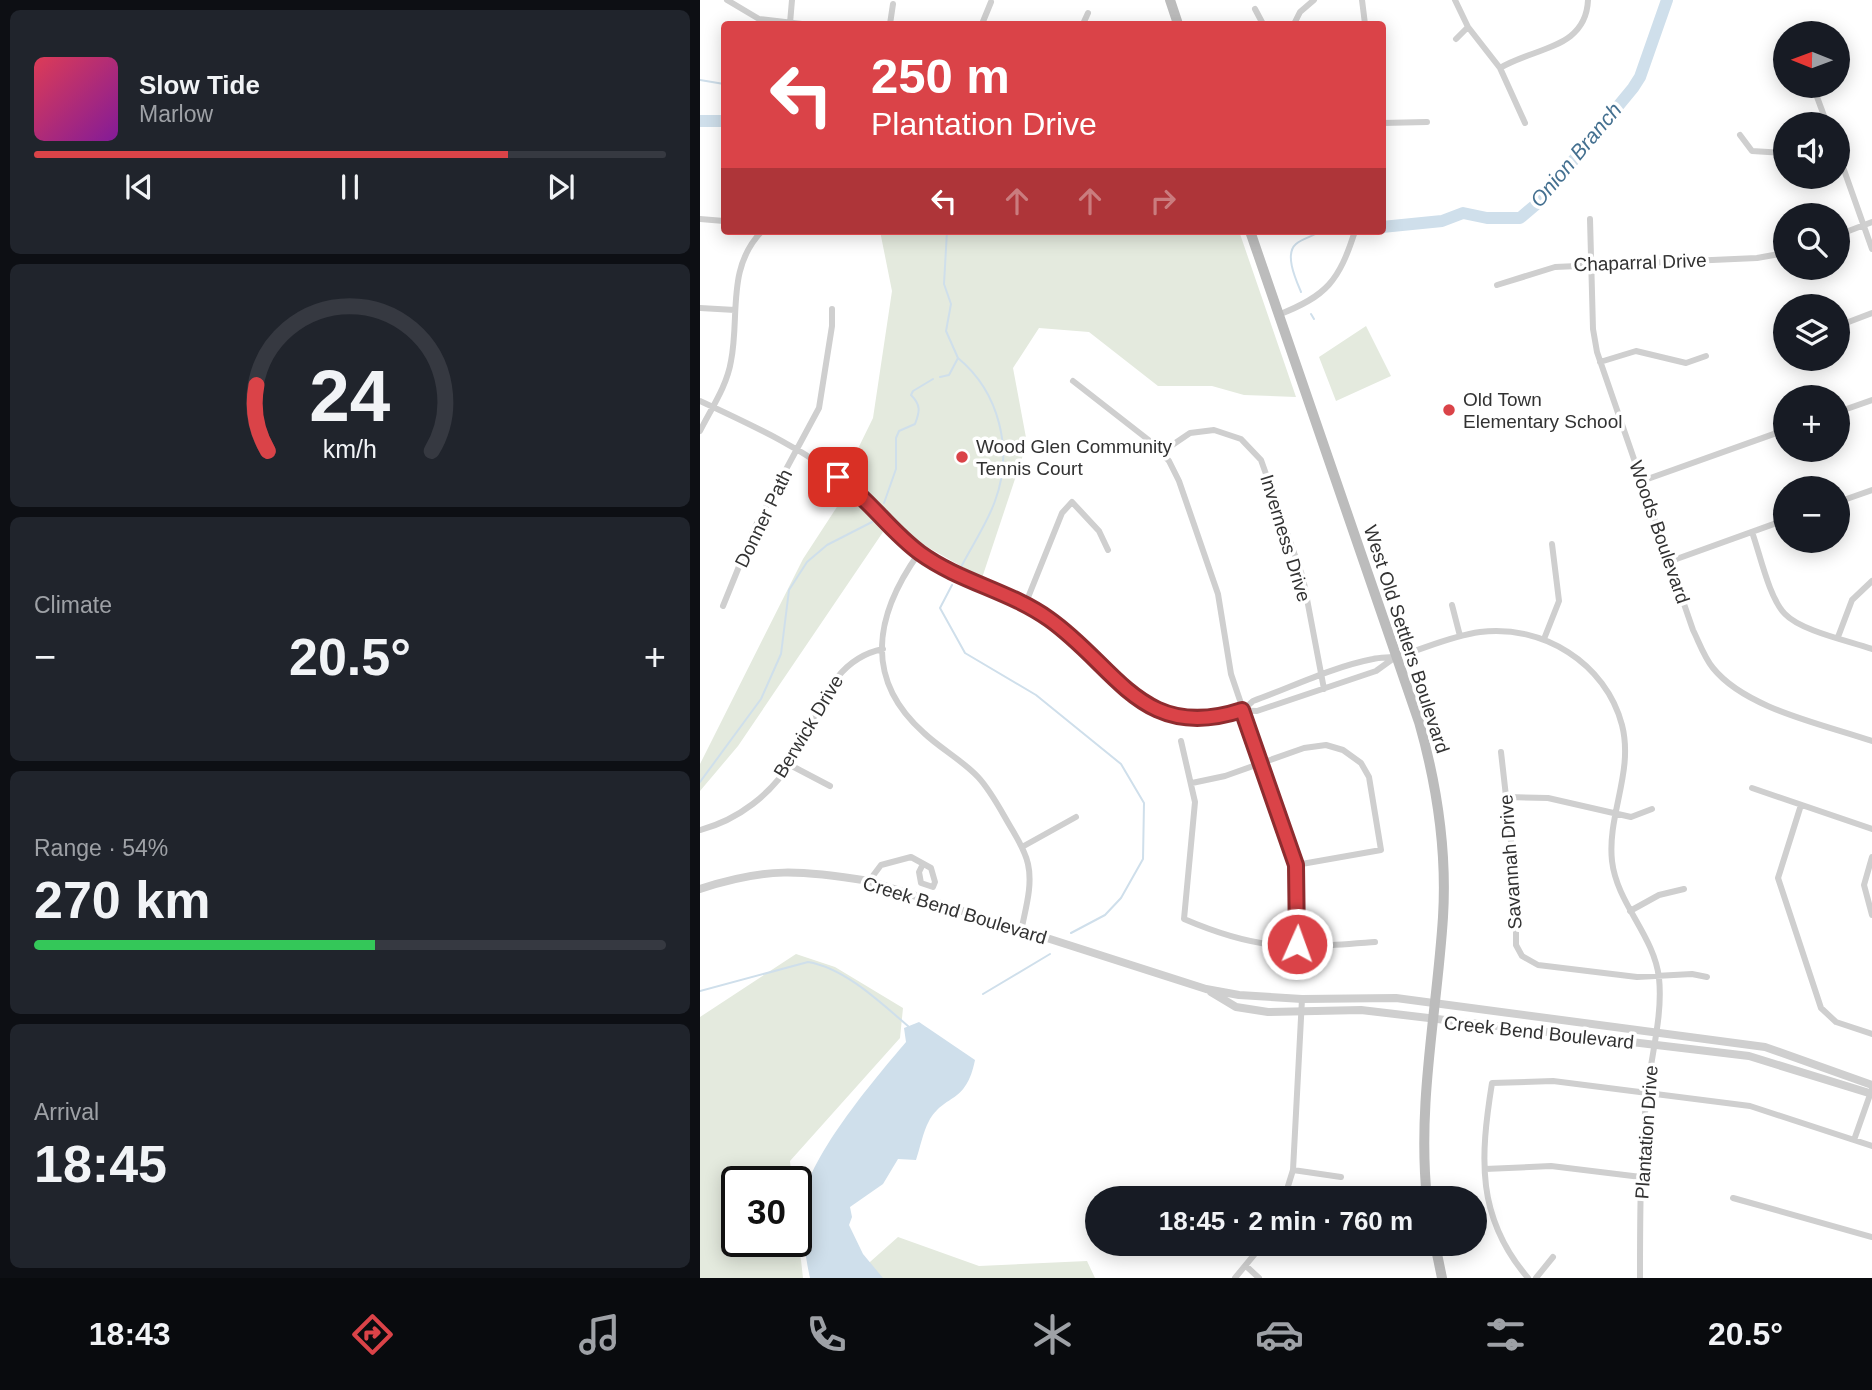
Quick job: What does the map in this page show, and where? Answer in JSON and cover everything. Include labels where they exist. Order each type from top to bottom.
[{"type":"main road","points":[[1170,0],[1177,21]]},
{"type":"main road","name":"West Old Settlers Boulevard","points":[[1251,235],[1422,731],[1438,805],[1443,897],[1422,1123],[1426,1186]]},
{"type":"main road","points":[[1437,1256],[1442,1278]]},
{"type":"street","points":[[727,0],[759,19],[774,21]]},
{"type":"street","points":[[790,21],[792,0]]},
{"type":"street","points":[[1296,21],[1300,12],[1314,0]]},
{"type":"street","points":[[1362,0],[1365,21]]},
{"type":"street","points":[[1455,0],[1468,27],[1500,68],[1525,123]]},
{"type":"street","points":[[1500,68],[1521,56],[1570,40],[1581,29],[1588,0]]},
{"type":"street","points":[[983,21],[991,2]]},
{"type":"street","points":[[890,21],[893,4]]},
{"type":"street","points":[[1255,9],[1261,21]]},
{"type":"street","points":[[1084,21],[1088,13]]},
{"type":"street","points":[[1456,39],[1468,27]]},
{"type":"street","points":[[1386,123],[1427,122]]},
{"type":"street","points":[[1740,135],[1752,151],[1773,152]]},
{"type":"street","points":[[1850,186],[1872,248]]},
{"type":"street","points":[[700,219],[721,221]]},
{"type":"street","name":"Woods Boulevard","points":[[1590,219],[1593,329],[1600,362],[1693,630],[1712,667],[1732,686],[1760,703],[1872,741]]},
{"type":"street","points":[[1850,230],[1872,222]]},
{"type":"street","points":[[700,431],[732,360],[738,276],[758,235]]},
{"type":"street","points":[[1278,315],[1323,293],[1337,275],[1353,235]]},
{"type":"street","name":"Chaparral Drive","points":[[1497,285],[1555,267],[1591,263],[1757,258],[1773,255]]},
{"type":"street","points":[[700,307],[735,310]]},
{"type":"street","name":"Donner Path","points":[[723,606],[755,527],[811,425],[823,392],[832,309]]},
{"type":"street","points":[[1850,321],[1872,313]]},
{"type":"street","points":[[1600,362],[1636,351],[1686,363],[1706,356]]},
{"type":"street","points":[[1073,381],[1162,452],[1179,481],[1218,594],[1231,674],[1296,865],[1297,948]]},
{"type":"street","points":[[1850,408],[1872,400]]},
{"type":"street","name":"Plantation Drive","points":[[700,401],[797,449],[857,491],[919,552],[971,582],[1025,605],[1058,626],[1122,688],[1149,707],[1171,715],[1198,718],[1242,710],[1257,711],[1376,671],[1396,657]]},
{"type":"street","name":"Inverness Drive","points":[[1162,452],[1190,433],[1214,430],[1241,439],[1261,460],[1303,578],[1319,677],[1324,689]]},
{"type":"street","points":[[1642,481],[1773,434]]},
{"type":"street","points":[[1850,498],[1872,490]]},
{"type":"street","points":[[1025,605],[1062,513],[1072,502],[1099,531],[1108,550]]},
{"type":"street","points":[[1671,561],[1773,524]]},
{"type":"street","points":[[1752,532],[1778,604],[1785,614],[1799,624],[1872,649]]},
{"type":"street","points":[[1544,639],[1559,601],[1552,544]]},
{"type":"street","points":[[919,552],[890,599],[884,622],[883,649],[887,676],[901,706],[923,732],[978,777],[1022,847],[1030,874],[1021,932]]},
{"type":"street","points":[[1838,637],[1852,600],[1872,581]]},
{"type":"street","points":[[1452,605],[1460,636]]},
{"type":"street","name":"Plantation Drive","points":[[1242,710],[1253,701],[1372,659],[1396,657],[1460,636],[1506,632],[1544,639],[1582,662],[1597,677],[1614,704],[1622,724],[1626,756],[1612,861],[1619,890],[1652,950],[1659,977],[1641,1177],[1640,1278]]},
{"type":"street","name":"Berwick Drive","points":[[700,830],[725,820],[754,802],[789,765],[842,669],[864,654],[883,649]]},
{"type":"street","points":[[1181,741],[1192,783],[1195,819],[1184,919],[1240,941],[1297,948],[1375,942]]},
{"type":"street","points":[[1192,783],[1262,764],[1304,748],[1326,745],[1343,750],[1361,763],[1369,777],[1381,850],[1296,865]]},
{"type":"street","name":"Savannah Drive","points":[[1501,752],[1516,885],[1516,945],[1522,956],[1538,965],[1659,977]]},
{"type":"street","points":[[789,765],[830,786]]},
{"type":"street","points":[[1752,788],[1872,829]]},
{"type":"street","points":[[1507,797],[1548,798],[1618,814],[1639,816],[1651,809]]},
{"type":"street","points":[[1801,805],[1779,865],[1780,891],[1821,1008],[1836,1022],[1872,1034]]},
{"type":"street","points":[[1022,847],[1076,817]]},
{"type":"street","points":[[869,881],[881,865],[911,857],[923,864]]},
{"type":"street","points":[[1872,857],[1864,885],[1872,915]]},
{"type":"street","name":"Creek Bend Boulevard","points":[[700,889],[745,874],[805,871],[869,881],[1021,932],[1171,975],[1206,989],[1236,1007],[1301,1013],[1361,1010],[1432,1020],[1765,1047],[1872,1090]]},
{"type":"street","points":[[1630,911],[1659,895],[1684,889]]},
{"type":"street","points":[[1659,977],[1692,974],[1707,977]]},
{"type":"street","name":"Creek Bend Boulevard","points":[[1206,989],[1239,995],[1302,999],[1396,998],[1654,1039]]},
{"type":"street","points":[[1288,1186],[1293,1170],[1302,999]]},
{"type":"street","points":[[1528,1278],[1512,1259],[1497,1231],[1488,1199],[1483,1134],[1492,1083],[1542,1080],[1761,1108],[1872,1146]]},
{"type":"street","points":[[1854,1140],[1872,1090]]},
{"type":"street","points":[[1485,1169],[1551,1166],[1641,1177]]},
{"type":"street","points":[[1293,1170],[1340,1177]]},
{"type":"street","points":[[1733,1198],[1816,1218],[1872,1237]]},
{"type":"street","points":[[1235,1278],[1254,1256]]},
{"type":"street","points":[[1536,1278],[1553,1257]]},
{"type":"street","points":[[1246,1266],[1259,1278]]},
{"type":"shaded area","points":[[881,235],[1240,235],[1296,397],[1244,395],[1212,386],[1158,386],[1089,332],[1039,328],[1013,368],[1027,443],[982,578],[908,536],[847,471],[873,418],[892,291]]},
{"type":"shaded area","points":[[1366,326],[1391,376],[1336,401],[1319,357]]},
{"type":"shaded area","points":[[846,493],[883,532],[738,746],[700,791],[700,764],[803,559]]},
{"type":"shaded area","points":[[796,954],[835,967],[903,1008],[900,1038],[790,1161],[790,1166],[721,1166],[721,1257],[801,1257],[803,1278],[700,1278],[700,1017]]},
{"type":"shaded area","points":[[898,1237],[979,1266],[1087,1261],[1095,1278],[852,1278]]},
{"type":"water","points":[[919,1022],[975,1060],[971,1074],[961,1092],[935,1112],[929,1121],[916,1160],[898,1159],[883,1184],[850,1207],[852,1217],[849,1225],[863,1254],[883,1278],[810,1278],[807,1257],[812,1257],[812,1174],[843,1121],[906,1042],[904,1028]]},
{"type":"waterway","name":"Onion Branch","points":[[1386,227],[1442,221],[1463,213],[1487,218],[1520,218],[1539,202],[1633,88],[1640,77],[1667,0]]},
{"type":"waterway","points":[[700,80],[721,84]]},
{"type":"waterway","name":"Onion Branch","points":[[700,121],[721,121]]},
{"type":"waterway","points":[[940,377],[949,375],[958,358],[946,331],[951,304],[944,284],[947,235]]},
{"type":"waterway","points":[[1301,292],[1292,267],[1291,254],[1296,244],[1313,235]]},
{"type":"waterway","points":[[1311,314],[1314,319]]},
{"type":"waterway","points":[[958,358],[984,388],[993,405],[999,423],[1003,462],[1001,482],[992,510],[960,569]]},
{"type":"waterway","points":[[884,503],[896,469],[896,438],[899,431],[915,424],[918,415],[917,402],[911,395],[933,379]]},
{"type":"waterway","points":[[700,782],[761,699],[781,654],[789,590],[807,562],[827,545],[872,522]]},
{"type":"waterway","points":[[952,585],[940,608],[965,653],[1036,695],[1121,764],[1144,803],[1143,859],[1121,898],[1105,915],[1071,933]]},
{"type":"waterway","points":[[983,994],[1050,954]]},
{"type":"waterway","points":[[700,991],[808,962],[849,979],[909,1027]]},
{"type":"place","name":"Old Town Elementary School","points":[[1449,410]]},
{"type":"place","name":"Wood Glen Community Tennis Court","points":[[962,457]]},
{"type":"route","points":[[838,477],[857,491],[919,552],[971,582],[1030,607],[1049,619],[1140,702],[1160,712],[1182,717],[1210,718],[1242,710],[1296,865],[1297,944]]}]
